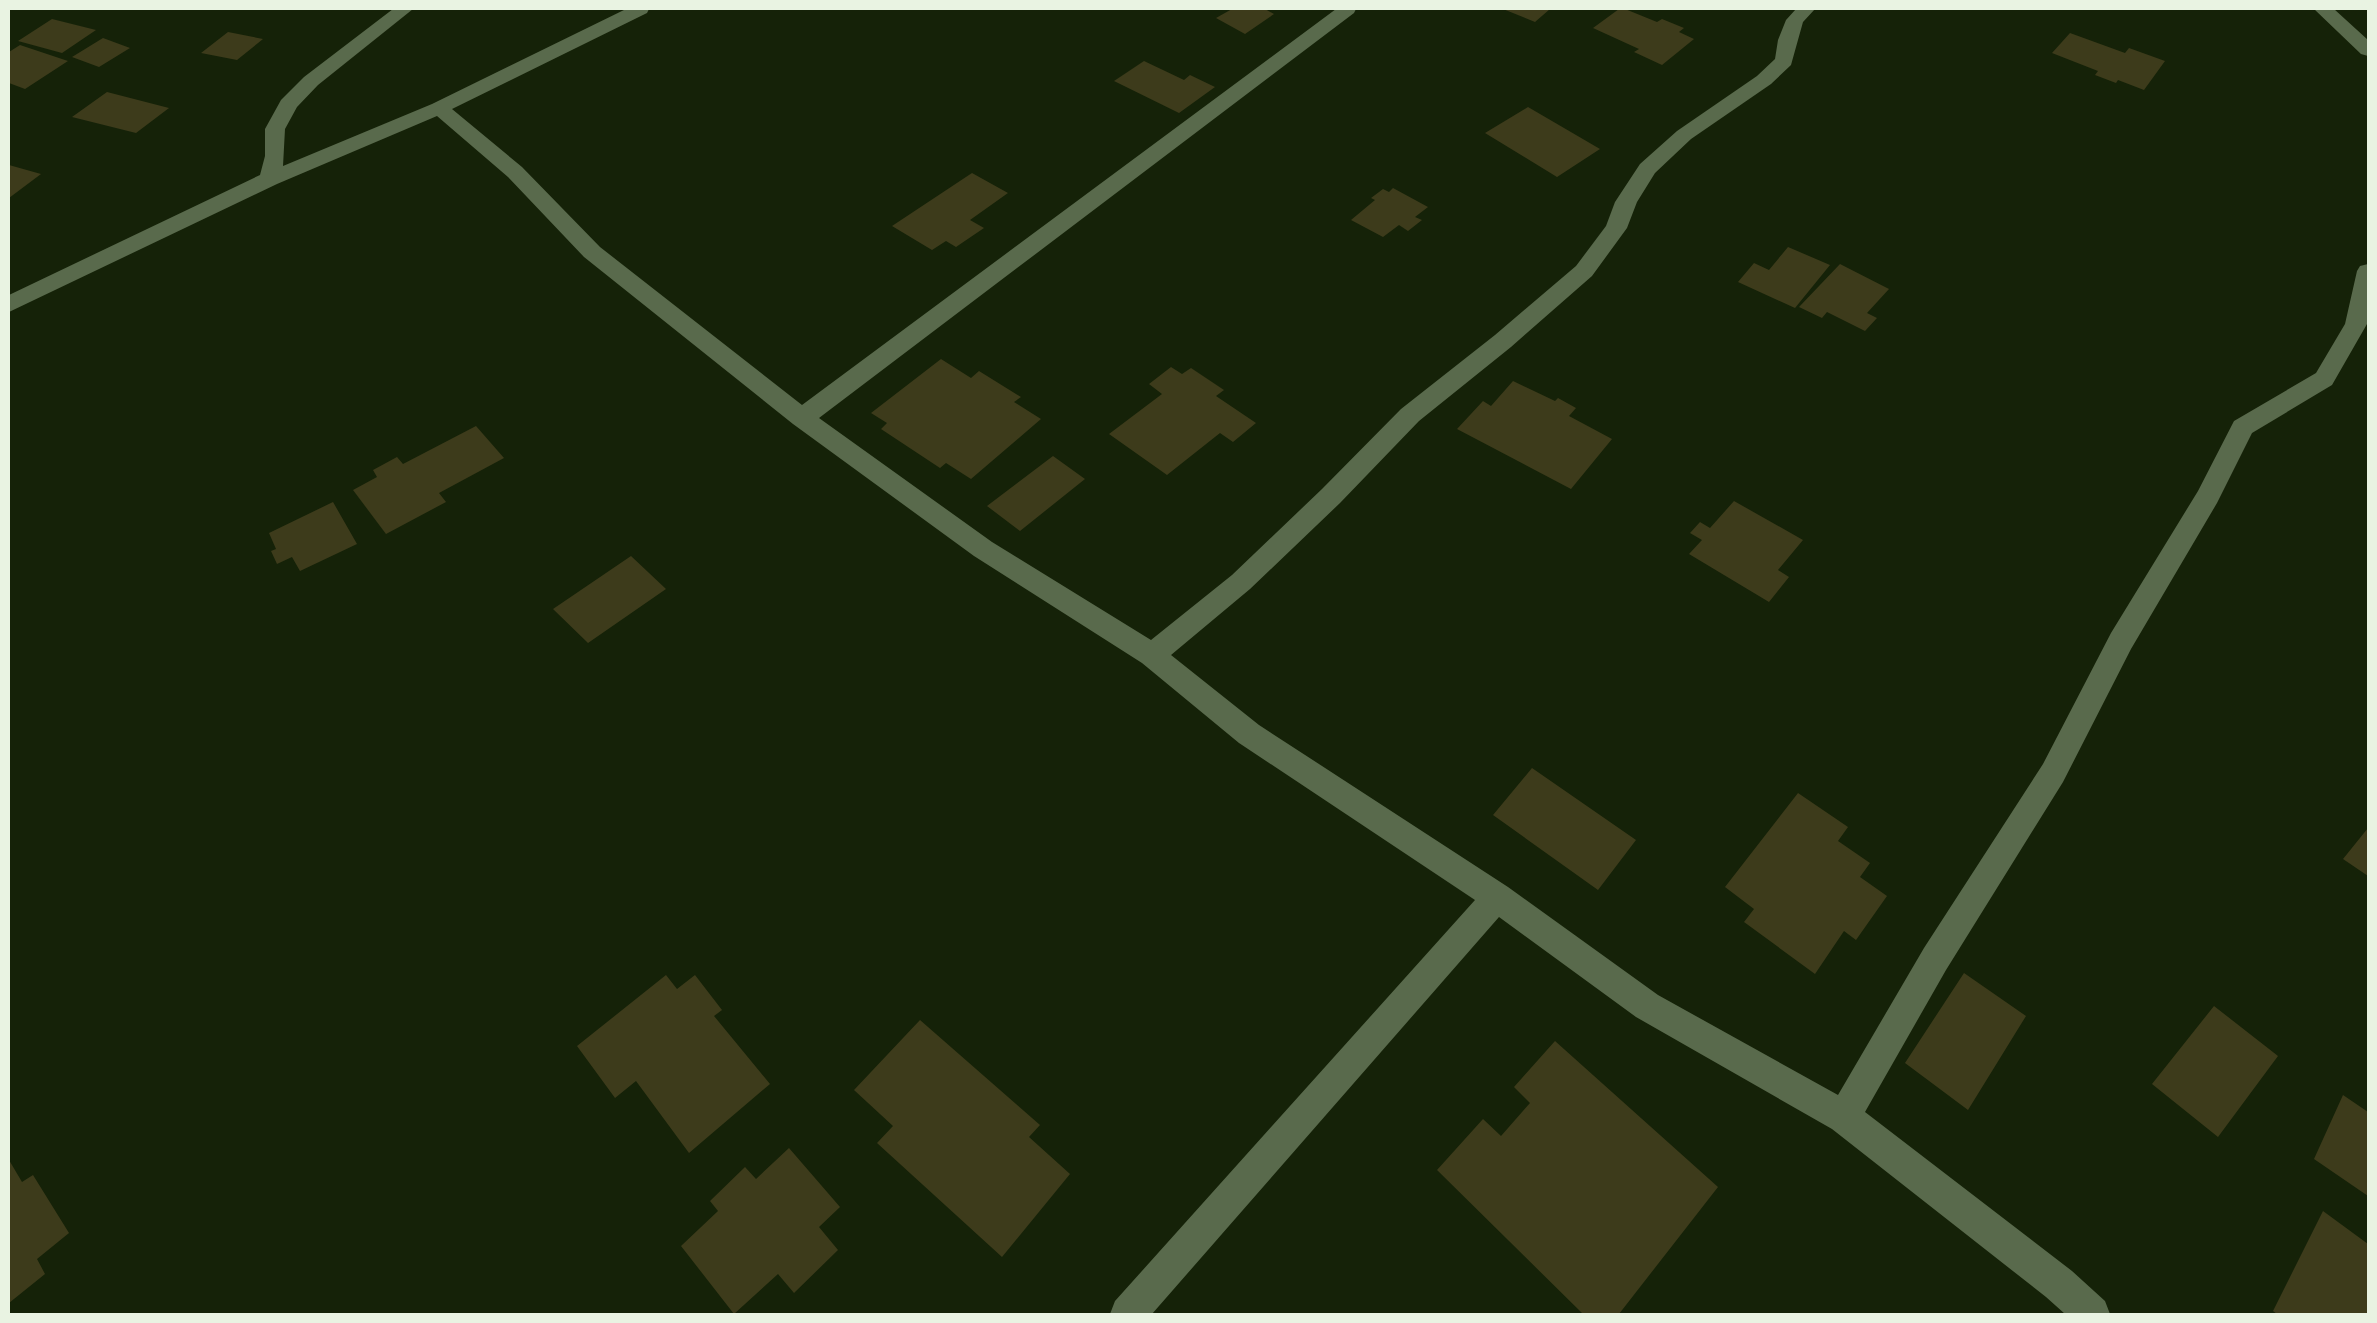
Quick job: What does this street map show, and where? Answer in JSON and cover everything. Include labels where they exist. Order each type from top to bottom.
[{"type":"street","points":[[270,180],[275,156],[275,129],[288,104],[311,81],[404,9]]},
{"type":"street","points":[[9,304],[270,180],[439,108],[640,9]]},
{"type":"street","points":[[802,418],[1348,9]]},
{"type":"street","points":[[1152,655],[1241,582],[1332,496],[1410,415],[1503,341],[1584,271],[1616,228],[1626,202],[1647,169],[1684,134],[1764,80],[1784,62],[1787,40],[1795,20],[1806,9]]},
{"type":"street","points":[[2323,9],[2368,50]]},
{"type":"street","points":[[439,108],[515,172],[592,252],[802,418],[983,549],[1152,655],[1249,734],[1497,897],[1647,1006],[1844,1117],[2059,1284],[2092,1314]]},
{"type":"street","points":[[1844,1117],[1935,959],[2053,773],[2121,641],[2208,496],[2243,427],[2324,380],[2356,324],[2368,271]]},
{"type":"street","points":[[1128,1314],[1497,897]]},
{"type":"building","points":[[1232,9],[1265,9],[1274,14],[1245,34],[1216,18]]},
{"type":"building","points":[[1503,9],[1550,9],[1535,22]]},
{"type":"building","points":[[1619,9],[1625,9],[1657,22],[1662,19],[1684,28],[1679,32],[1694,39],[1662,65],[1634,52],[1639,49],[1593,28]]},
{"type":"building","points":[[52,19],[96,30],[62,53],[18,41]]},
{"type":"building","points":[[228,32],[263,39],[237,60],[201,53]]},
{"type":"building","points":[[2070,33],[2125,53],[2129,48],[2165,61],[2144,90],[2118,80],[2116,83],[2095,75],[2098,71],[2052,53]]},
{"type":"building","points":[[103,38],[130,48],[99,67],[72,57]]},
{"type":"building","points":[[20,45],[68,61],[25,89],[9,83],[9,52]]},
{"type":"building","points":[[1144,61],[1184,80],[1190,75],[1215,87],[1179,113],[1114,81]]},
{"type":"building","points":[[107,92],[169,108],[136,133],[72,117]]},
{"type":"building","points":[[1528,107],[1600,149],[1557,177],[1485,133]]},
{"type":"building","points":[[9,165],[41,174],[9,198]]},
{"type":"building","points":[[972,173],[1008,193],[970,220],[984,228],[956,247],[946,241],[932,250],[892,226]]},
{"type":"building","points":[[1393,188],[1428,207],[1415,217],[1422,220],[1408,231],[1399,225],[1383,237],[1351,220],[1375,200],[1371,198],[1383,189],[1389,192]]},
{"type":"building","points":[[1788,247],[1830,265],[1795,308],[1738,282],[1754,263],[1769,270]]},
{"type":"building","points":[[1840,264],[1889,289],[1867,313],[1877,318],[1865,331],[1827,312],[1822,318],[1799,307]]},
{"type":"building","points":[[941,359],[971,378],[979,371],[1021,397],[1014,402],[1041,419],[971,479],[946,463],[940,468],[881,429],[887,423],[871,413]]},
{"type":"building","points":[[1171,367],[1182,374],[1191,368],[1224,390],[1216,396],[1256,423],[1233,442],[1220,433],[1167,475],[1109,434],[1162,394],[1149,384]]},
{"type":"building","points":[[1513,381],[1555,401],[1558,398],[1576,408],[1569,416],[1612,439],[1571,489],[1457,429],[1483,401],[1491,406]]},
{"type":"building","points":[[476,426],[504,458],[439,493],[446,502],[386,534],[353,490],[377,477],[373,470],[397,457],[403,464]]},
{"type":"building","points":[[1053,456],[1085,479],[1020,531],[987,506]]},
{"type":"building","points":[[1734,501],[1803,540],[1778,570],[1789,577],[1769,602],[1689,554],[1702,540],[1690,533],[1700,522],[1710,528]]},
{"type":"building","points":[[333,502],[357,544],[300,571],[292,557],[277,564],[271,551],[276,549],[269,533]]},
{"type":"building","points":[[631,556],[666,589],[588,643],[553,609]]},
{"type":"building","points":[[1532,768],[1636,840],[1598,890],[1493,815]]},
{"type":"building","points":[[1798,793],[1848,827],[1838,841],[1870,863],[1860,877],[1887,896],[1856,940],[1844,931],[1815,974],[1744,922],[1754,909],[1725,887]]},
{"type":"building","points":[[2368,828],[2368,876],[2343,859]]},
{"type":"building","points":[[1964,973],[2026,1016],[1968,1110],[1905,1063]]},
{"type":"building","points":[[666,975],[677,989],[695,975],[722,1010],[714,1016],[770,1084],[689,1153],[636,1081],[615,1098],[577,1046]]},
{"type":"building","points":[[2214,1006],[2278,1056],[2218,1137],[2152,1084]]},
{"type":"building","points":[[920,1020],[1040,1125],[1029,1137],[1070,1174],[1002,1257],[877,1143],[893,1126],[854,1090]]},
{"type":"building","points":[[1555,1041],[1718,1187],[1619,1314],[1583,1314],[1437,1170],[1483,1119],[1501,1136],[1530,1103],[1514,1087]]},
{"type":"building","points":[[2343,1095],[2368,1112],[2368,1196],[2314,1159]]},
{"type":"building","points":[[789,1148],[840,1207],[819,1227],[838,1250],[794,1293],[778,1274],[734,1314],[681,1246],[718,1211],[710,1201],[745,1167],[756,1179]]},
{"type":"building","points":[[9,1160],[22,1182],[33,1175],[69,1233],[37,1259],[45,1274],[9,1303]]},
{"type":"building","points":[[2323,1211],[2368,1244],[2368,1314],[2277,1314],[2273,1311]]}]
